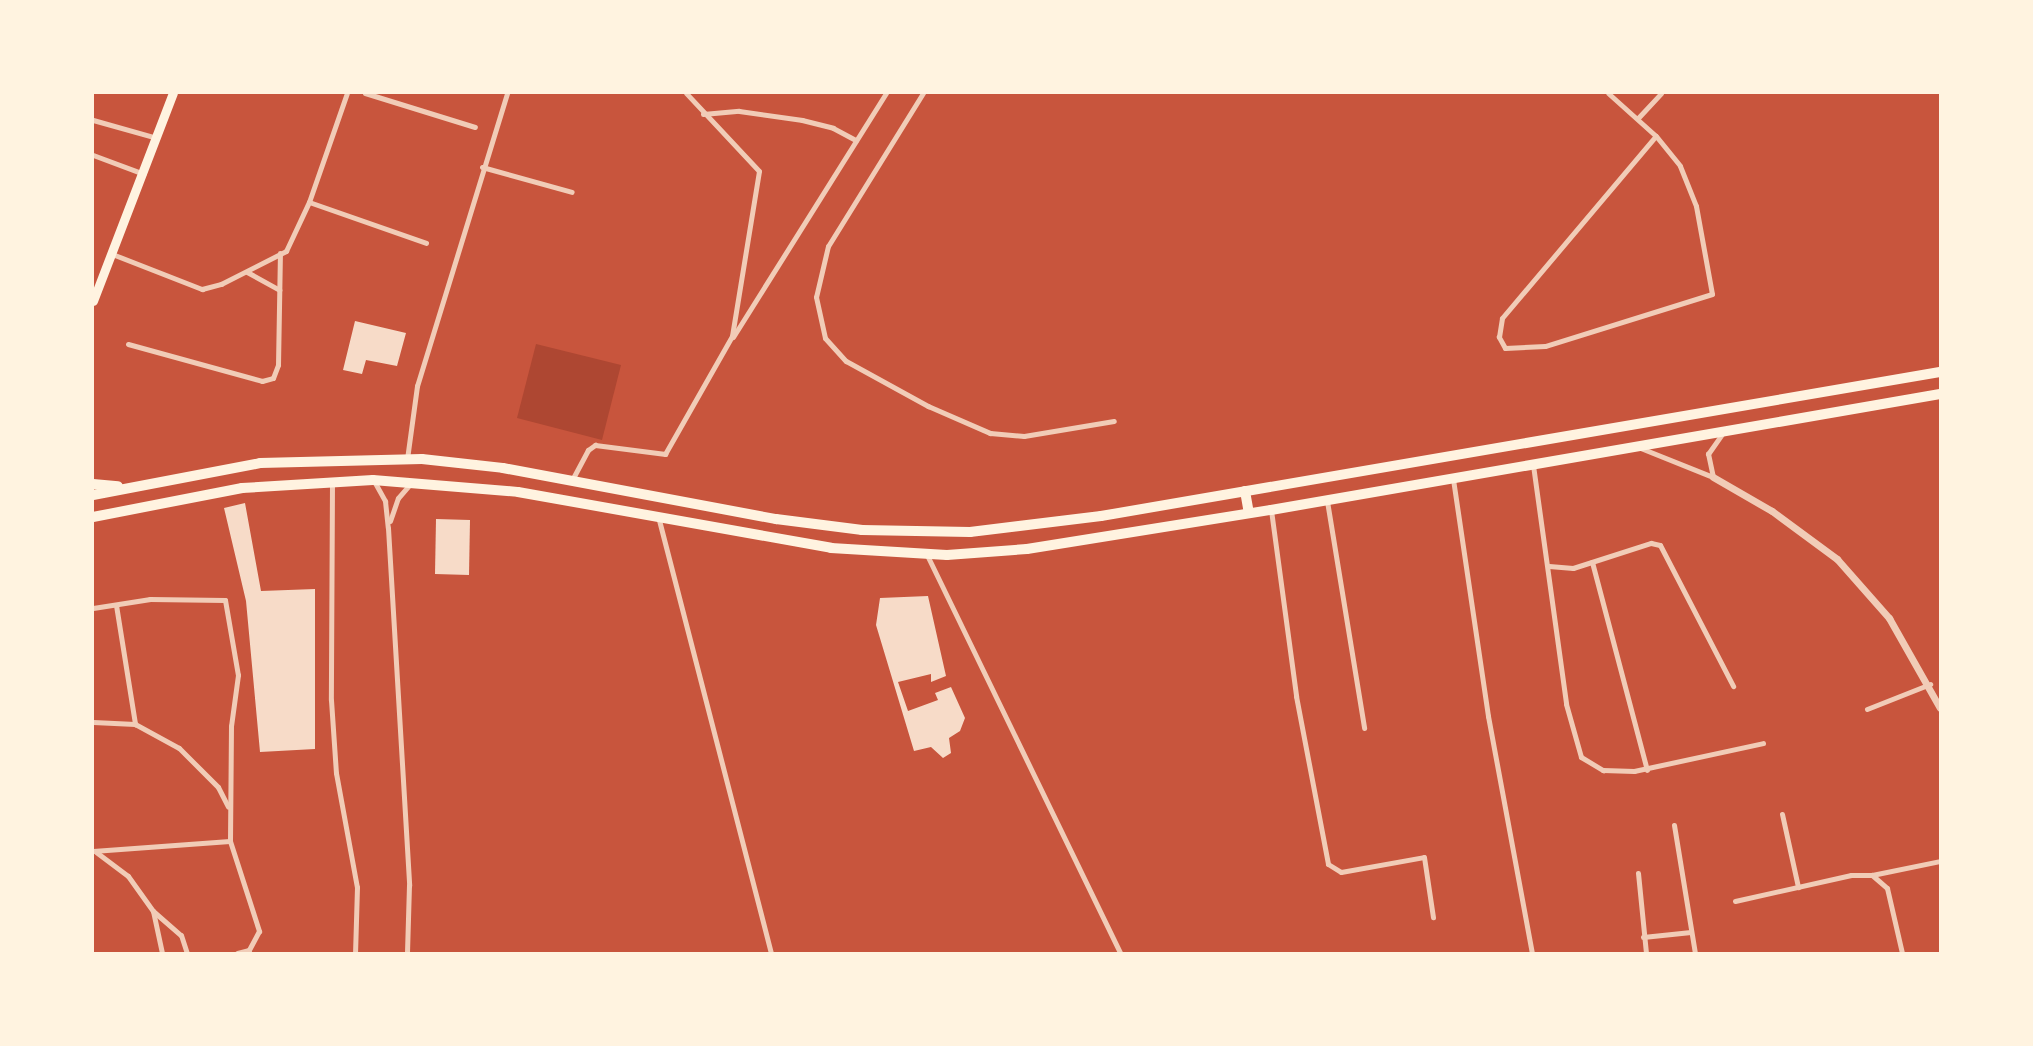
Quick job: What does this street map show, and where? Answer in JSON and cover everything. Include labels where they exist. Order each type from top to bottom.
[{"type":"highway","points":[[93,495],[260,463],[407,459],[473,463],[776,519],[908,532],[1047,524],[1940,372]]},
{"type":"highway","points":[[93,517],[200,494],[332,480],[373,480],[518,492],[659,520],[831,548],[927,555],[1027,548],[1271,510],[1940,394]]},
{"type":"highway","points":[[93,484],[129,487]]},
{"type":"highway","points":[[1245,491],[1249,513]]},
{"type":"main road","points":[[93,301],[173,93]]},
{"type":"street","points":[[112,254],[202,289],[247,272],[280,253],[293,240],[309,202],[347,93]]},
{"type":"street","points":[[365,93],[475,127]]},
{"type":"street","points":[[407,459],[414,397],[506,93]]},
{"type":"street","points":[[686,93],[703,114],[760,171],[729,342]]},
{"type":"street","points":[[571,482],[588,450],[596,445],[665,454],[729,342],[886,93]]},
{"type":"street","points":[[923,93],[828,246],[816,297],[825,338],[846,361],[928,406],[990,433],[1024,436],[1114,421]]},
{"type":"street","points":[[1608,93],[1656,136],[1680,166],[1696,206],[1712,294],[1556,343],[1505,348],[1499,337],[1502,318],[1656,136]]},
{"type":"street","points":[[1637,118],[1661,93]]},
{"type":"street","points":[[703,114],[739,111],[802,120],[856,140]]},
{"type":"street","points":[[93,120],[157,138]]},
{"type":"street","points":[[93,155],[144,174]]},
{"type":"street","points":[[482,167],[572,192]]},
{"type":"street","points":[[309,202],[426,243]]},
{"type":"street","points":[[128,344],[261,381],[273,378],[278,365],[280,253]]},
{"type":"street","points":[[247,272],[279,290]]},
{"type":"street","points":[[1713,477],[1710,449],[1728,430]]},
{"type":"street","points":[[1638,447],[1713,477],[1782,517],[1837,559],[1889,618],[1930,684],[1940,708]]},
{"type":"street","points":[[1534,465],[1566,704],[1578,752],[1603,770],[1647,770],[1763,743]]},
{"type":"street","points":[[332,480],[331,700],[335,773],[357,887],[355,953]]},
{"type":"street","points":[[373,480],[385,501],[388,528],[409,884],[407,953]]},
{"type":"street","points":[[1453,480],[1485,704],[1532,953]]},
{"type":"street","points":[[388,528],[398,498],[412,482]]},
{"type":"street","points":[[1327,501],[1364,728]]},
{"type":"street","points":[[1271,510],[1296,696],[1328,864],[1341,872],[1424,857],[1433,917]]},
{"type":"street","points":[[659,520],[771,953]]},
{"type":"street","points":[[1549,566],[1562,569],[1651,543],[1660,545],[1733,686]]},
{"type":"street","points":[[927,555],[1120,953]]},
{"type":"street","points":[[1592,562],[1647,770]]},
{"type":"street","points":[[93,608],[150,599],[225,600],[239,675],[230,726],[230,841],[259,931],[250,950],[237,953]]},
{"type":"street","points":[[116,604],[135,724]]},
{"type":"street","points":[[1867,709],[1930,684]]},
{"type":"street","points":[[93,722],[135,724],[197,762],[228,807]]},
{"type":"street","points":[[1782,814],[1798,887]]},
{"type":"street","points":[[1674,825],[1695,953]]},
{"type":"street","points":[[94,851],[230,841]]},
{"type":"street","points":[[94,851],[128,876],[153,911],[181,934],[187,953]]},
{"type":"street","points":[[1735,901],[1940,862]]},
{"type":"street","points":[[1638,873],[1646,953]]},
{"type":"street","points":[[1872,875],[1887,888],[1902,953]]},
{"type":"street","points":[[153,911],[162,953]]},
{"type":"street","points":[[1643,937],[1691,932]]},
{"type":"shaded area","points":[[536,344],[621,365],[602,440],[517,418]]},
{"type":"building","points":[[355,321],[406,333],[397,366],[366,360],[362,374],[343,370]]},
{"type":"building","points":[[245,503],[261,591],[315,589],[315,749],[260,752],[246,601],[224,508]]},
{"type":"building","points":[[436,519],[470,520],[469,575],[435,574]]},
{"type":"building","points":[[928,596],[946,676],[931,682],[931,674],[898,682],[908,711],[938,700],[935,693],[951,687],[965,718],[960,731],[949,738],[951,753],[943,758],[931,747],[914,751],[876,625],[880,598]]}]
